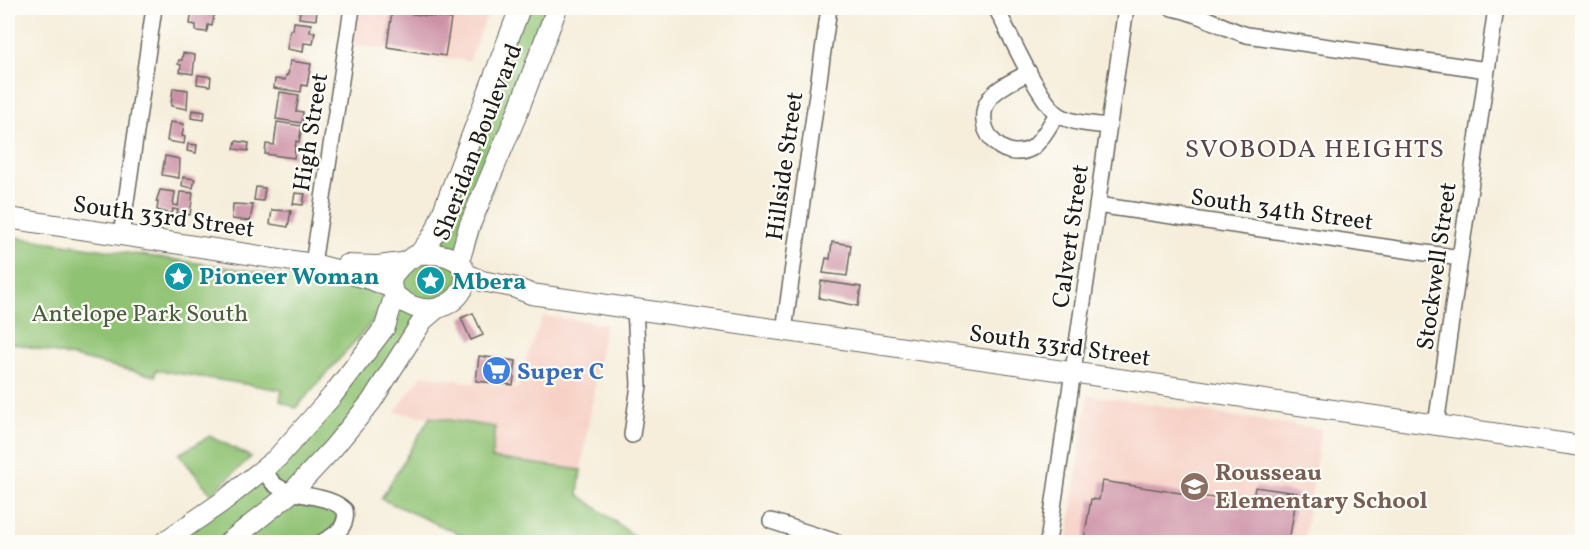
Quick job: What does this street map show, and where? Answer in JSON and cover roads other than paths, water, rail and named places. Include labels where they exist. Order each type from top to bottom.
[{"type":"main road","name":"Sheridan Boulevard","points":[[410,258],[430,240],[436,230],[520,8]]},
{"type":"main road","name":"Sheridan Boulevard","points":[[462,268],[469,227],[516,116],[557,8]]},
{"type":"main road","name":"South 33rd Street","points":[[8,218],[313,264],[370,279],[393,291]]},
{"type":"main road","points":[[164,543],[222,502],[271,463],[332,396],[385,327],[396,270],[410,258],[440,254],[450,256],[462,268],[463,290],[457,298],[436,309],[423,320],[372,402],[313,470],[292,492],[229,543]]},
{"type":"main road","name":"South 33rd Street","points":[[313,264],[378,266],[410,258]]},
{"type":"main road","name":"South 33rd Street","points":[[462,268],[492,284],[513,287],[531,294],[1582,446]]},
{"type":"main road","points":[[393,291],[417,308],[436,309]]},
{"type":"main road","name":"South 33rd Street","points":[[457,298],[470,295],[510,297],[531,294]]},
{"type":"street","points":[[121,236],[154,8]]},
{"type":"street","name":"High Street","points":[[313,264],[352,8]]},
{"type":"street","name":"Hillside Street","points":[[784,331],[829,8]]},
{"type":"street","points":[[996,8],[1029,72],[1057,114],[1074,121],[1109,126]]},
{"type":"street","name":"Calvert Street","points":[[1048,543],[1126,8]]},
{"type":"street","points":[[1172,8],[1199,15],[1229,30],[1247,35],[1487,70]]},
{"type":"street","name":"Stockwell Street","points":[[1436,425],[1496,8]]},
{"type":"street","points":[[1029,72],[998,90],[989,99],[984,118],[989,136],[1004,150],[1023,152],[1034,147],[1057,114]]},
{"type":"street","name":"South 34th Street","points":[[1097,205],[1460,258]]},
{"type":"street","points":[[633,435],[639,385],[635,308]]},
{"type":"street","points":[[271,463],[267,476],[278,489],[328,500],[339,504],[345,510],[345,524],[340,531],[322,543]]},
{"type":"street","points":[[771,521],[836,543]]},
{"type":"place","name":"Pioneer Woman","points":[[178,276]]},
{"type":"place","name":"Mbera","points":[[431,281]]},
{"type":"place","name":"Super C","points":[[496,371]]},
{"type":"place","name":"Rousseau Elementary School","points":[[1194,486]]},
{"type":"district","name":"SVOBODA HEIGHTS","points":[[1315,148]]},
{"type":"park label","name":"Antelope Park South","points":[[140,313]]}]
